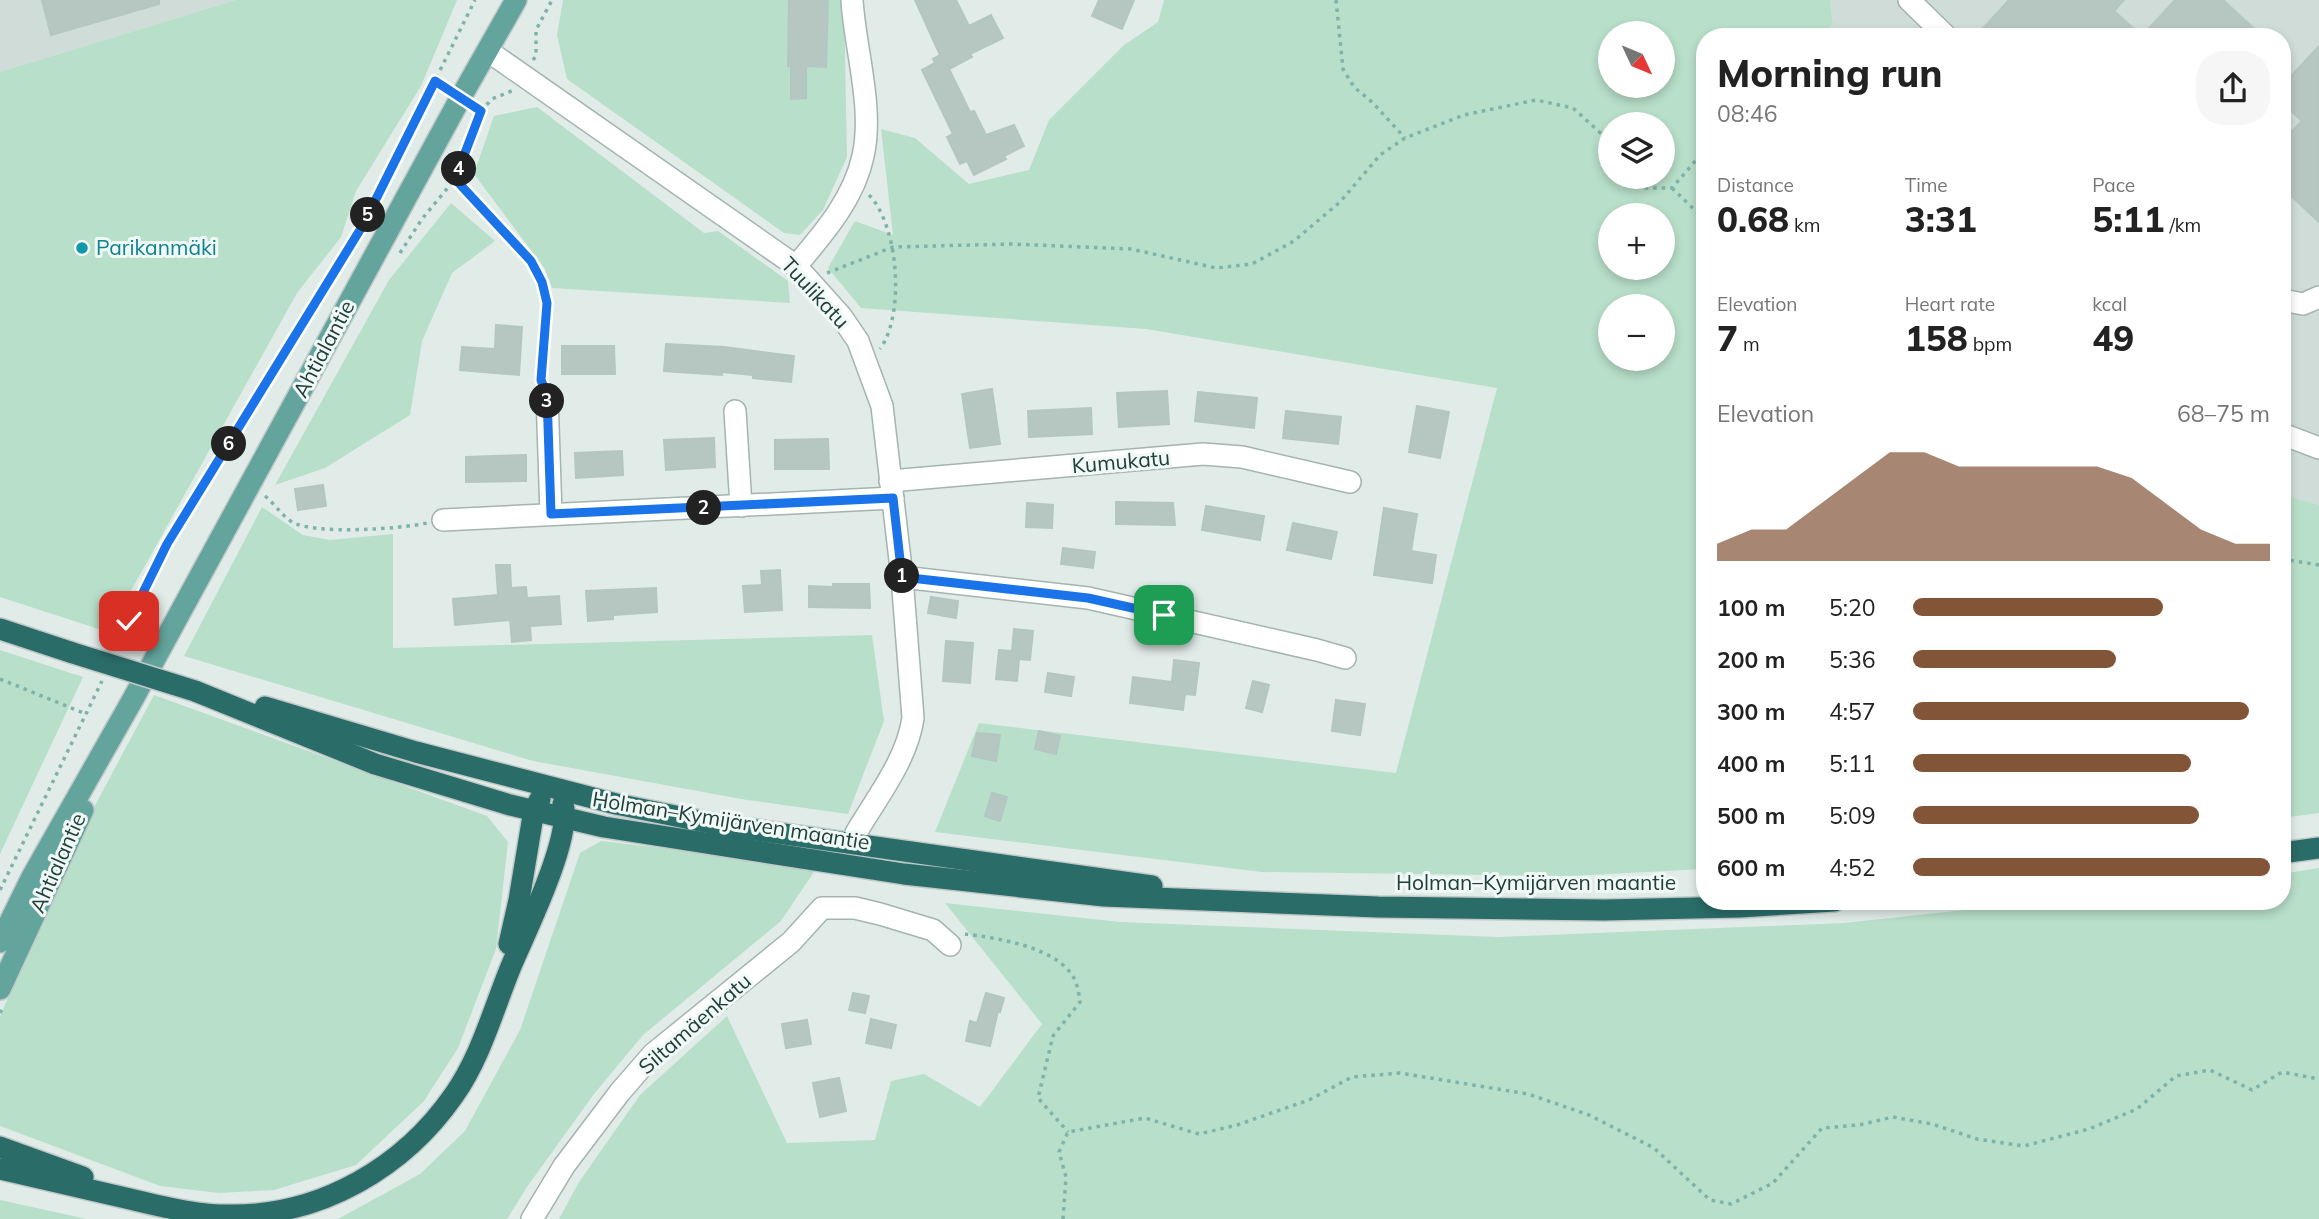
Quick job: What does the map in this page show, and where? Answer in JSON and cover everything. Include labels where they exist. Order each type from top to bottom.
[{"type":"highway","name":"Holman–Kymijärven maantie","points":[[0,629],[195,691],[270,708],[552,789],[720,825],[899,852],[1279,901]]},
{"type":"highway","name":"Holman–Kymijärven maantie","points":[[195,691],[375,764],[534,810],[695,842],[904,874],[1104,896],[1193,901],[1604,910],[1696,908]]},
{"type":"highway","points":[[0,1170],[194,1213],[233,1216],[271,1213],[304,1205],[345,1190],[380,1170],[432,1122],[455,1094],[474,1060],[550,871],[566,818],[560,799],[552,789],[543,795],[534,810],[520,900],[490,1018]]},
{"type":"highway","points":[[2291,852],[2319,848]]},
{"type":"highway","points":[[0,1147],[157,1205]]},
{"type":"main road","name":"Ahtialantie","points":[[0,942],[38,866],[133,699],[516,0]]},
{"type":"main road","name":"Ahtialantie","points":[[0,989],[133,699]]},
{"type":"street","points":[[802,273],[853,186],[864,154],[866,131],[852,0]]},
{"type":"street","points":[[1909,0],[1938,28]]},
{"type":"street","name":"Tuulikatu","points":[[488,51],[802,273],[841,316],[858,341],[882,406],[902,577],[913,718],[911,736],[902,757],[856,833]]},
{"type":"street","points":[[2291,302],[2303,304],[2319,297]]},
{"type":"street","points":[[547,395],[551,514]]},
{"type":"street","points":[[735,411],[741,506]]},
{"type":"street","points":[[2291,437],[2319,448]]},
{"type":"street","name":"Kumukatu","points":[[443,520],[741,506],[1203,454],[1242,457],[1350,482]]},
{"type":"street","points":[[902,577],[1088,598],[1304,646],[1345,658]]},
{"type":"street","name":"Siltamäenkatu","points":[[532,1219],[564,1166],[620,1092],[653,1054],[791,942],[822,908],[855,908],[933,930]]},
{"type":"street","points":[[933,930],[950,945]]},
{"type":"path","points":[[113,656],[167,544],[363,225],[475,0]]},
{"type":"path","points":[[1336,0],[1343,69],[1354,87],[1373,103],[1405,138]]},
{"type":"path","points":[[435,81],[481,111],[455,179],[531,261],[542,282],[547,303],[541,380],[547,395]]},
{"type":"path","points":[[802,273],[893,247],[1012,244],[1131,249],[1216,268],[1252,264],[1294,242],[1340,202],[1380,155],[1405,138],[1464,115],[1536,100],[1573,108],[1598,131]]},
{"type":"path","points":[[1675,185],[1696,160]]},
{"type":"path","points":[[853,186],[865,191],[878,205],[893,247],[896,304],[894,322],[887,339],[868,365]]},
{"type":"path","points":[[1673,189],[1696,211]]},
{"type":"path","points":[[251,485],[294,523],[310,528],[338,530],[443,520]]},
{"type":"path","points":[[2291,560],[2319,565]]},
{"type":"path","points":[[0,679],[86,714]]},
{"type":"path","points":[[0,890],[102,679]]},
{"type":"path","points":[[933,930],[1007,939],[1057,960],[1074,979],[1080,1002],[1054,1036],[1038,1098],[1068,1132]]},
{"type":"path","points":[[1068,1132],[1145,1118],[1199,1134],[1237,1125],[1309,1100],[1352,1077],[1401,1073],[1528,1094],[1589,1115],[1654,1149],[1710,1200],[1731,1204],[1773,1183],[1822,1128],[1859,1125],[1893,1117],[1932,1124],[1977,1139],[2024,1146],[2089,1129],[2137,1109],[2176,1076],[2210,1070],[2252,1090],[2282,1072],[2319,1079]]},
{"type":"path","points":[[1063,1219],[1066,1177],[1059,1152],[1068,1132]]},
{"type":"shaded area","points":[[0,0],[236,0],[0,72]]},
{"type":"shaded area","points":[[1830,0],[2319,0],[2319,505],[2291,497],[2291,28],[1829,28],[1833,24]]},
{"type":"green space","points":[[236,0],[457,0],[421,86],[356,191],[341,237],[297,293],[108,632],[0,597],[0,72]]},
{"type":"green space","points":[[563,0],[844,0],[847,157],[823,210],[800,235],[784,233],[567,79],[557,35]]},
{"type":"green space","points":[[1164,0],[1830,0],[1833,24],[1829,28],[1696,28],[1696,869],[1570,876],[1262,872],[935,832],[979,723],[1396,773],[1497,388],[1146,329],[861,308],[828,268],[855,221],[893,235],[881,129],[915,138],[969,184],[1029,170],[1049,120],[1124,45],[1158,22]]},
{"type":"green space","points":[[537,107],[704,233],[718,231],[788,281],[790,303],[552,288],[545,269],[474,174],[494,116]]},
{"type":"green space","points":[[451,203],[495,241],[452,273],[422,341],[410,415],[325,468],[275,485],[389,280]]},
{"type":"green space","points":[[2291,497],[2319,505],[2319,813],[2291,817]]},
{"type":"green space","points":[[262,507],[303,535],[330,540],[393,534],[393,648],[872,635],[884,721],[848,814],[747,800],[533,761],[184,656]]},
{"type":"green space","points":[[0,650],[83,677],[0,854]]},
{"type":"green space","points":[[154,695],[487,816],[508,842],[496,949],[458,1048],[424,1101],[356,1165],[274,1190],[219,1193],[160,1186],[0,1126],[0,1016],[92,811]]},
{"type":"green space","points":[[601,841],[818,866],[781,921],[643,1035],[594,1094],[507,1219],[338,1219],[420,1174],[465,1131],[520,1030],[580,853]]},
{"type":"green space","points":[[2319,868],[2319,1219],[559,1219],[579,1182],[640,1095],[727,1016],[787,1143],[875,1140],[891,1081],[924,1074],[980,1107],[1042,1024],[945,903],[1120,922],[1498,937],[1844,923],[1964,910],[2291,910],[2291,873]]},
{"type":"green space","points":[[0,1200],[87,1219],[0,1219]]},
{"type":"building","points":[[42,0],[159,0],[159,4],[51,35]]},
{"type":"building","points":[[789,0],[828,0],[826,67],[806,66],[806,98],[791,99],[791,66],[788,66]]},
{"type":"building","points":[[915,0],[956,0],[969,26],[991,15],[1003,38],[970,54],[972,57],[949,69],[970,112],[974,111],[986,135],[1014,125],[1024,146],[1004,156],[1006,159],[974,175],[967,161],[960,164],[947,137],[953,134],[922,70],[935,63],[933,59],[940,55]]},
{"type":"building","points":[[1099,0],[1134,0],[1122,29],[1092,16]]},
{"type":"building","points":[[2009,0],[2124,0],[2114,11],[2133,28],[1983,28]]},
{"type":"building","points":[[2175,0],[2223,0],[2253,28],[2149,28]]},
{"type":"building","points":[[2319,46],[2319,222],[2291,196],[2291,133],[2302,121],[2291,111],[2291,76]]},
{"type":"building","points":[[496,325],[522,327],[519,375],[460,370],[462,347],[495,349]]},
{"type":"building","points":[[666,344],[724,347],[794,356],[791,382],[722,372],[722,375],[664,371]]},
{"type":"building","points":[[562,346],[614,346],[615,374],[562,374]]},
{"type":"building","points":[[992,389],[1000,444],[970,448],[962,394]]},
{"type":"building","points":[[1167,391],[1169,424],[1119,427],[1117,393]]},
{"type":"building","points":[[1198,392],[1257,398],[1254,428],[1195,421]]},
{"type":"building","points":[[1417,406],[1449,412],[1440,458],[1409,452]]},
{"type":"building","points":[[1091,408],[1092,434],[1029,437],[1028,411]]},
{"type":"building","points":[[1286,411],[1341,417],[1338,444],[1283,438]]},
{"type":"building","points":[[714,438],[715,467],[666,470],[664,440]]},
{"type":"building","points":[[828,439],[829,469],[775,469],[775,440]]},
{"type":"building","points":[[622,451],[623,475],[576,478],[575,453]]},
{"type":"building","points":[[526,455],[526,481],[466,482],[466,457]]},
{"type":"building","points":[[323,485],[326,506],[298,510],[295,489]]},
{"type":"building","points":[[1116,502],[1173,503],[1175,525],[1116,524]]},
{"type":"building","points":[[1027,503],[1053,505],[1052,528],[1026,527]]},
{"type":"building","points":[[1206,506],[1264,516],[1260,540],[1202,530]]},
{"type":"building","points":[[1384,508],[1417,514],[1411,551],[1436,555],[1432,583],[1374,575]]},
{"type":"building","points":[[1293,523],[1337,532],[1331,559],[1287,550]]},
{"type":"building","points":[[1063,548],[1095,552],[1093,568],[1061,564]]},
{"type":"building","points":[[496,565],[510,565],[511,588],[526,587],[527,598],[559,596],[561,624],[530,626],[531,640],[512,642],[510,620],[455,625],[453,599],[498,595]]},
{"type":"building","points":[[780,570],[782,610],[745,612],[743,586],[762,585],[761,571]]},
{"type":"building","points":[[833,584],[869,584],[870,608],[809,607],[809,586],[833,587]]},
{"type":"building","points":[[656,588],[657,612],[613,615],[613,619],[588,621],[586,591]]},
{"type":"building","points":[[931,597],[958,601],[956,618],[928,613]]},
{"type":"building","points":[[1014,629],[1033,631],[1030,660],[1019,659],[1017,681],[996,679],[999,650],[1012,651]]},
{"type":"building","points":[[946,641],[973,643],[970,683],[943,681]]},
{"type":"building","points":[[1174,660],[1199,663],[1195,695],[1185,694],[1183,710],[1130,703],[1133,677],[1172,682]]},
{"type":"building","points":[[1048,673],[1074,677],[1071,696],[1045,692]]},
{"type":"building","points":[[1253,681],[1269,685],[1262,712],[1246,708]]},
{"type":"building","points":[[1336,700],[1365,704],[1360,735],[1332,731]]},
{"type":"building","points":[[1039,731],[1060,736],[1056,754],[1035,749]]},
{"type":"building","points":[[977,733],[1000,735],[996,761],[972,756]]},
{"type":"building","points":[[992,793],[1007,797],[1000,821],[985,816]]},
{"type":"building","points":[[853,993],[869,996],[865,1013],[849,1010]]},
{"type":"building","points":[[986,993],[1004,998],[1000,1012],[998,1011],[990,1046],[966,1041],[970,1021],[977,1023]]},
{"type":"building","points":[[871,1019],[896,1025],[891,1048],[866,1043]]},
{"type":"building","points":[[807,1020],[811,1044],[786,1048],[782,1024]]},
{"type":"building","points":[[839,1078],[846,1111],[820,1117],[813,1083]]},
{"type":"place","name":"Parikanmäki","points":[[82,248]]},
{"type":"route","points":[[129,621],[167,544],[363,225],[435,81],[481,111],[455,179],[460,188],[531,261],[542,282],[547,303],[541,380],[547,395],[551,514],[893,498],[902,577],[1088,598],[1164,615]]}]
